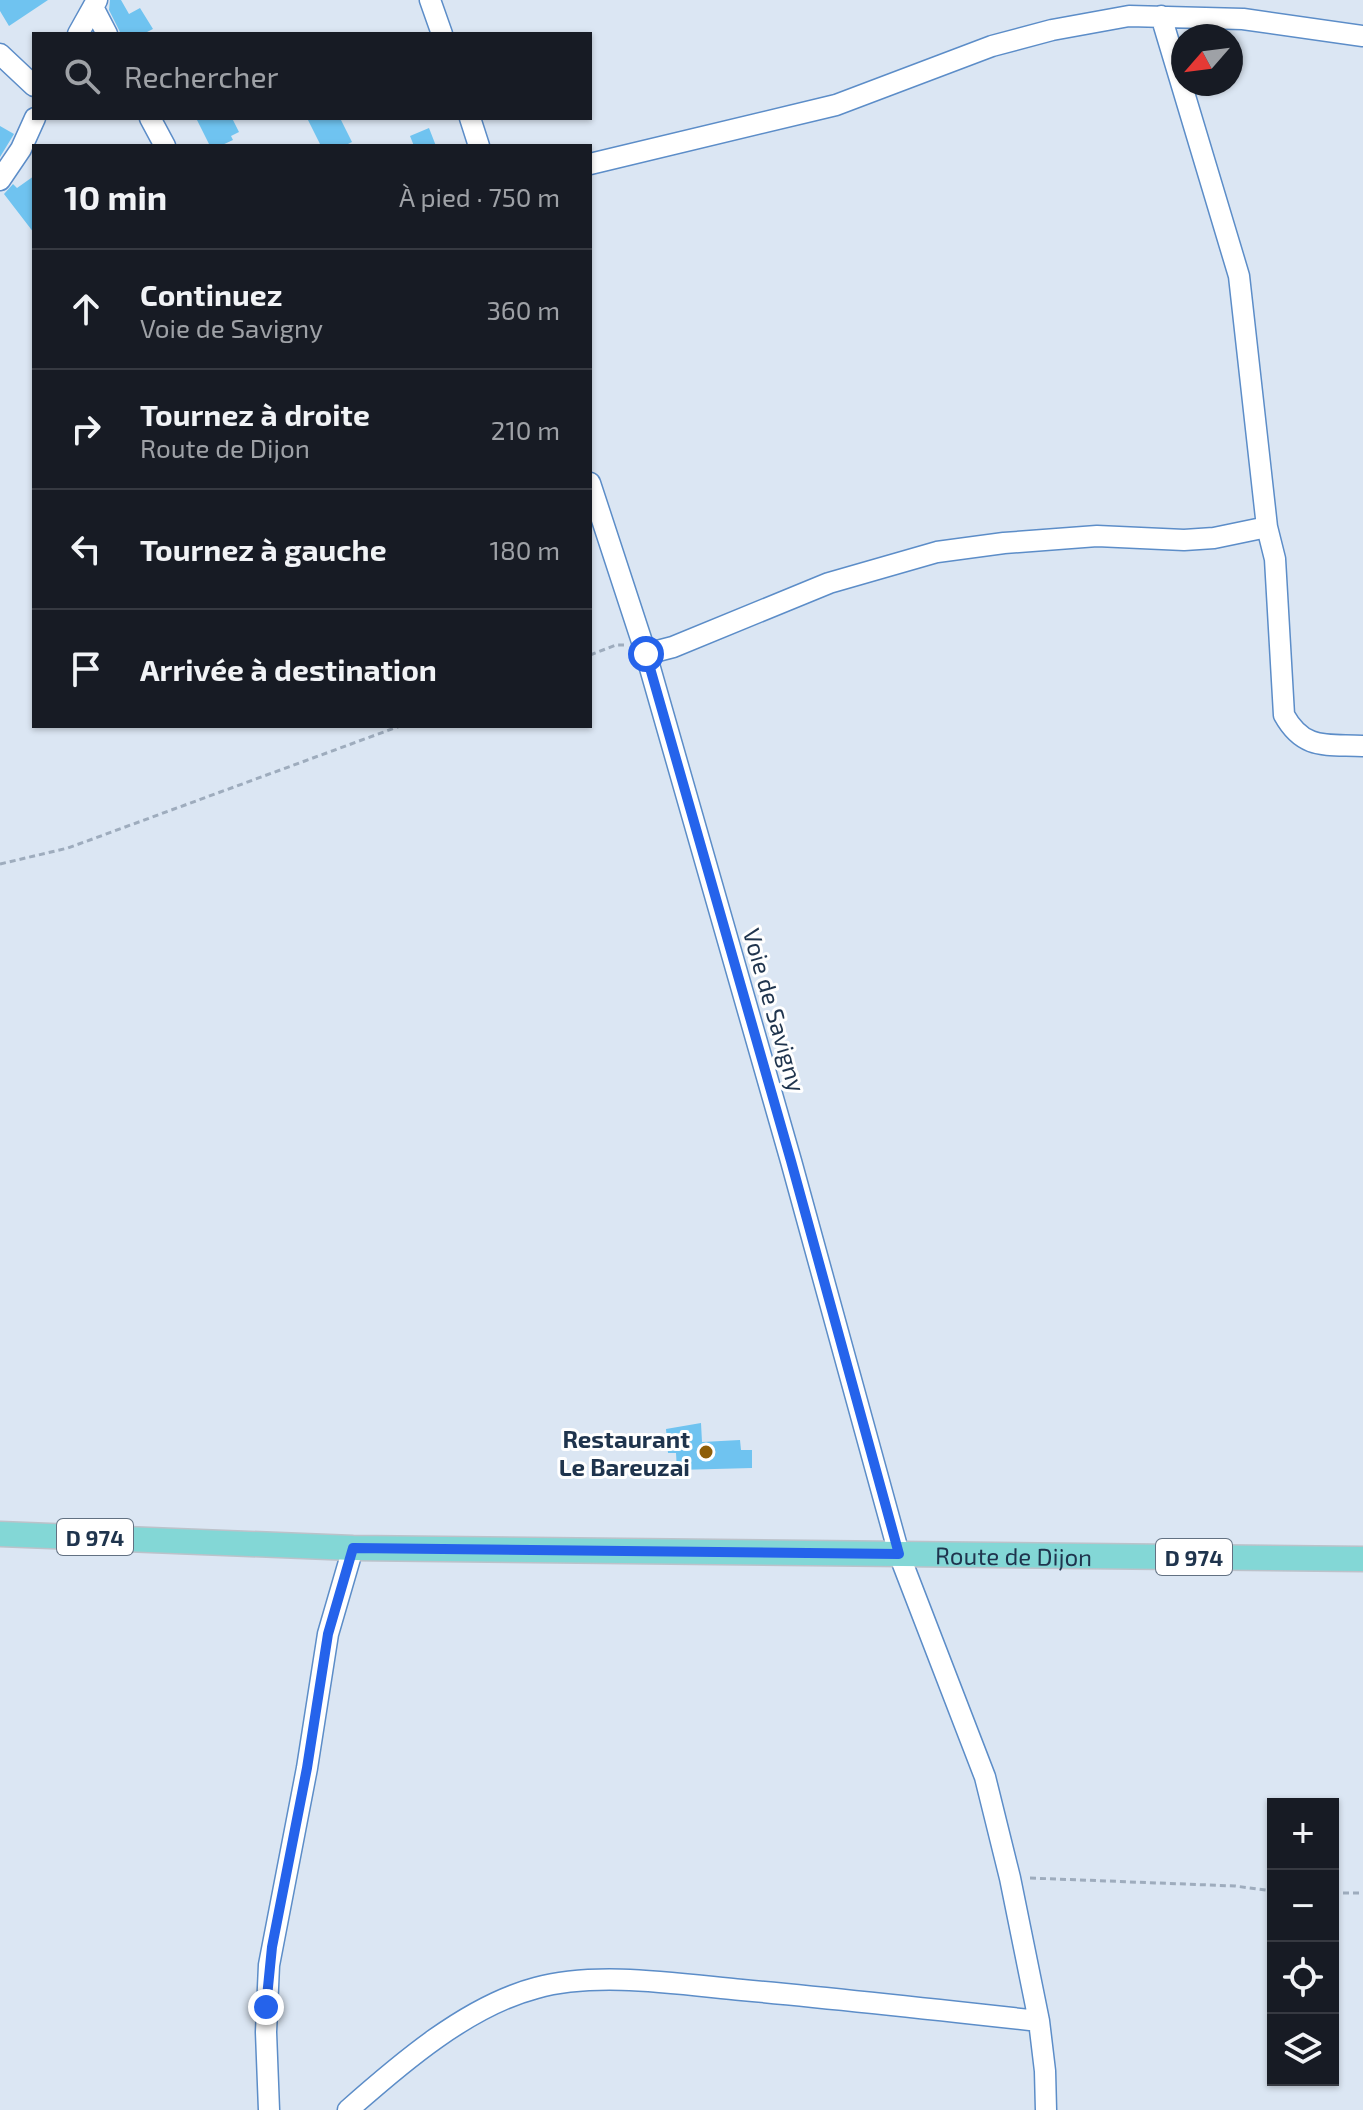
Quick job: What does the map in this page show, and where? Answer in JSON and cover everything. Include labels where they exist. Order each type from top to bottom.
[{"type":"main road","name":"Route de Dijon","points":[[0,1534],[353,1548],[1363,1559]]},
{"type":"street","points":[[430,0],[441,32]]},
{"type":"street","points":[[79,32],[95,3]]},
{"type":"street","points":[[95,3],[106,32]]},
{"type":"street","points":[[592,164],[836,105],[992,46],[1052,30],[1129,16],[1243,19],[1363,36]]},
{"type":"street","points":[[1161,16],[1239,276],[1267,527],[1275,559],[1284,715],[1293,731],[1312,743],[1363,746]]},
{"type":"street","points":[[0,54],[32,84]]},
{"type":"street","points":[[0,180],[21,149],[34,120]]},
{"type":"street","points":[[151,120],[164,144]]},
{"type":"street","points":[[471,120],[478,144]]},
{"type":"street","name":"Voie de Savigny","points":[[592,489],[646,654],[899,1554],[985,1777],[1010,1878],[1039,2021],[1046,2110]]},
{"type":"street","points":[[646,654],[673,647],[829,583],[937,552],[1097,536],[1184,540],[1214,538],[1267,527]]},
{"type":"street","points":[[269,2110],[266,2032],[269,1965],[307,1768],[328,1634],[353,1548]]},
{"type":"street","points":[[348,2110],[415,2052],[461,2023],[518,1994],[571,1980],[695,1985],[1039,2021]]},
{"type":"path","points":[[592,654],[616,645],[633,646],[646,654]]},
{"type":"path","points":[[0,864],[68,848],[395,728]]},
{"type":"path","points":[[1010,1878],[1181,1883],[1267,1890]]},
{"type":"path","points":[[1339,1893],[1363,1893]]},
{"type":"building","points":[[0,0],[48,0],[9,26],[0,11]]},
{"type":"building","points":[[110,0],[121,0],[129,14],[140,8],[153,29],[147,32],[120,32],[109,10]]},
{"type":"building","points":[[197,120],[233,120],[239,132],[231,136],[233,140],[224,144],[209,144]]},
{"type":"building","points":[[308,120],[341,120],[352,142],[348,144],[320,144]]},
{"type":"building","points":[[0,126],[14,134],[0,157]]},
{"type":"building","points":[[429,128],[435,144],[413,144],[410,136]]},
{"type":"building","points":[[32,177],[32,230],[4,194],[13,184],[17,188]]},
{"type":"building","points":[[701,1423],[702,1442],[740,1440],[741,1450],[752,1450],[752,1468],[677,1470],[676,1453],[668,1453],[666,1429]]},
{"type":"place","name":"Restaurant Le Bareuzai","points":[[706,1452]]},
{"type":"route","points":[[266,2007],[269,1965],[307,1768],[328,1634],[353,1548],[899,1554],[646,654]]}]
